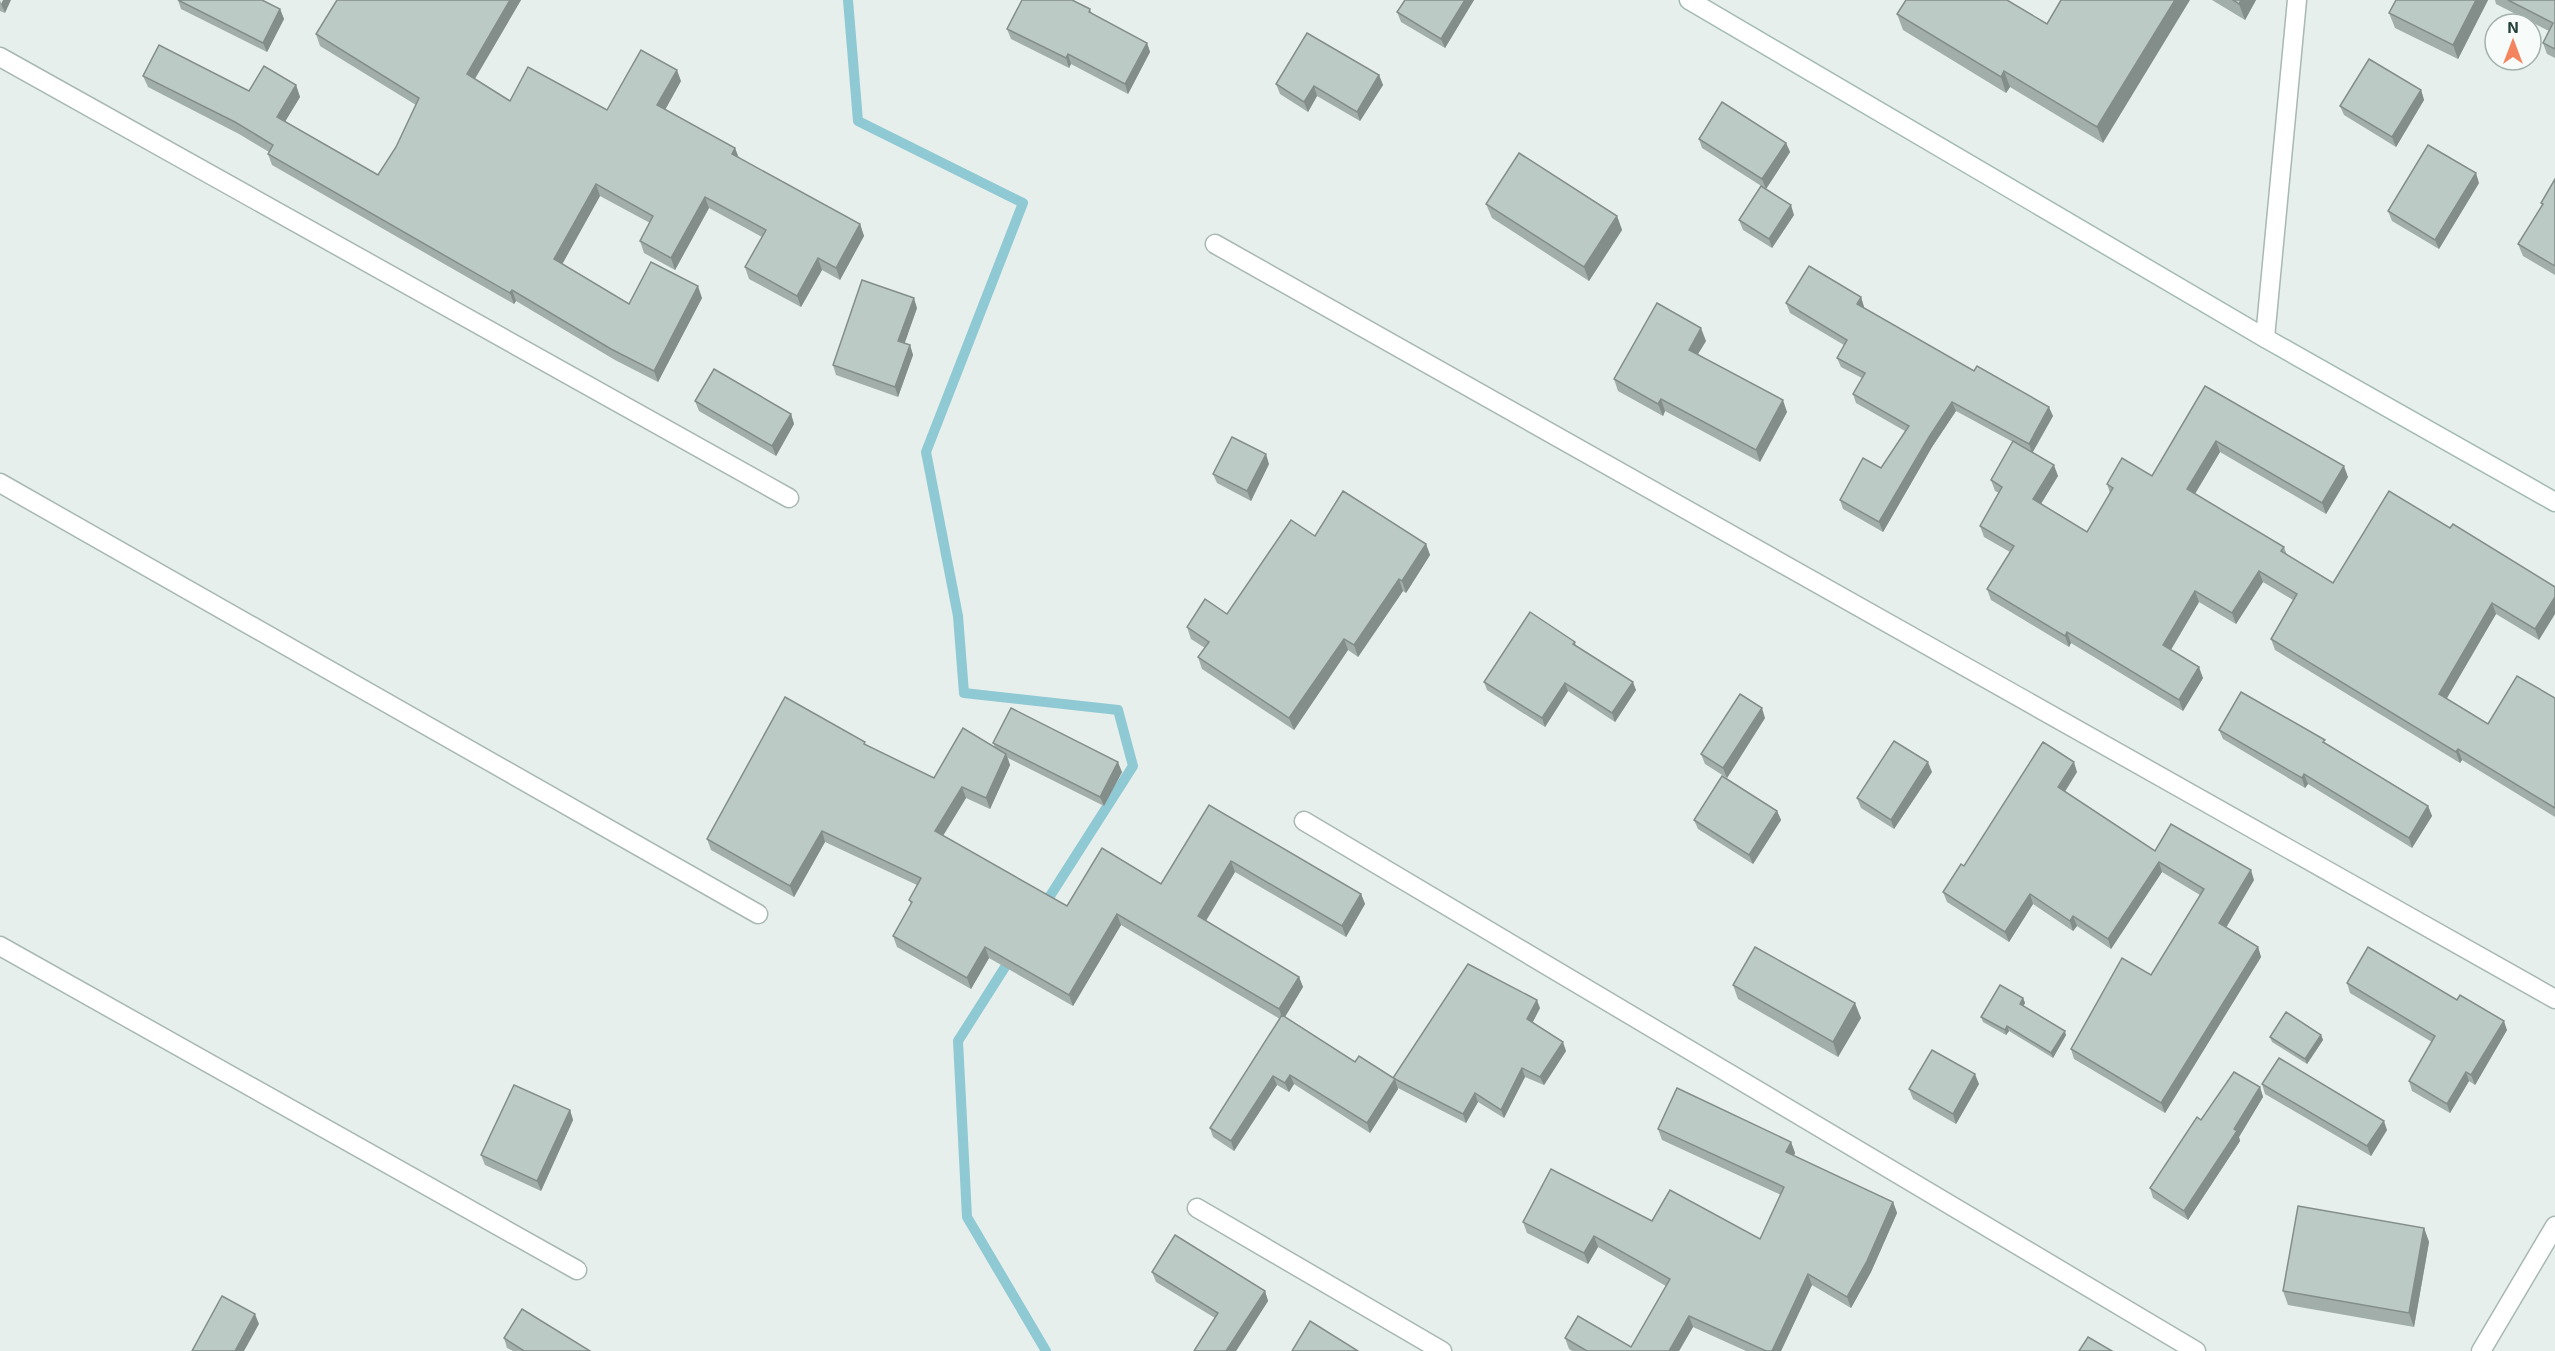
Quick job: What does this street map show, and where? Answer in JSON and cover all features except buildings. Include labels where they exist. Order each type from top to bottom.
[{"type":"street","points":[[1689,0],[2265,338],[2555,502]]},
{"type":"street","points":[[2265,338],[2297,0]]},
{"type":"street","points":[[0,57],[789,498]]},
{"type":"street","points":[[1215,244],[2555,999]]},
{"type":"street","points":[[0,483],[758,914]]},
{"type":"street","points":[[1304,821],[2196,1351]]},
{"type":"street","points":[[0,946],[577,1270]]},
{"type":"street","points":[[1197,1208],[1442,1351]]},
{"type":"street","points":[[2481,1351],[2555,1226]]},
{"type":"waterway","points":[[848,0],[858,121],[1023,203],[926,452],[958,616],[964,693],[1118,710],[1133,766],[1043,907]]},
{"type":"waterway","points":[[1012,956],[958,1041],[967,1217],[1046,1351]]}]
